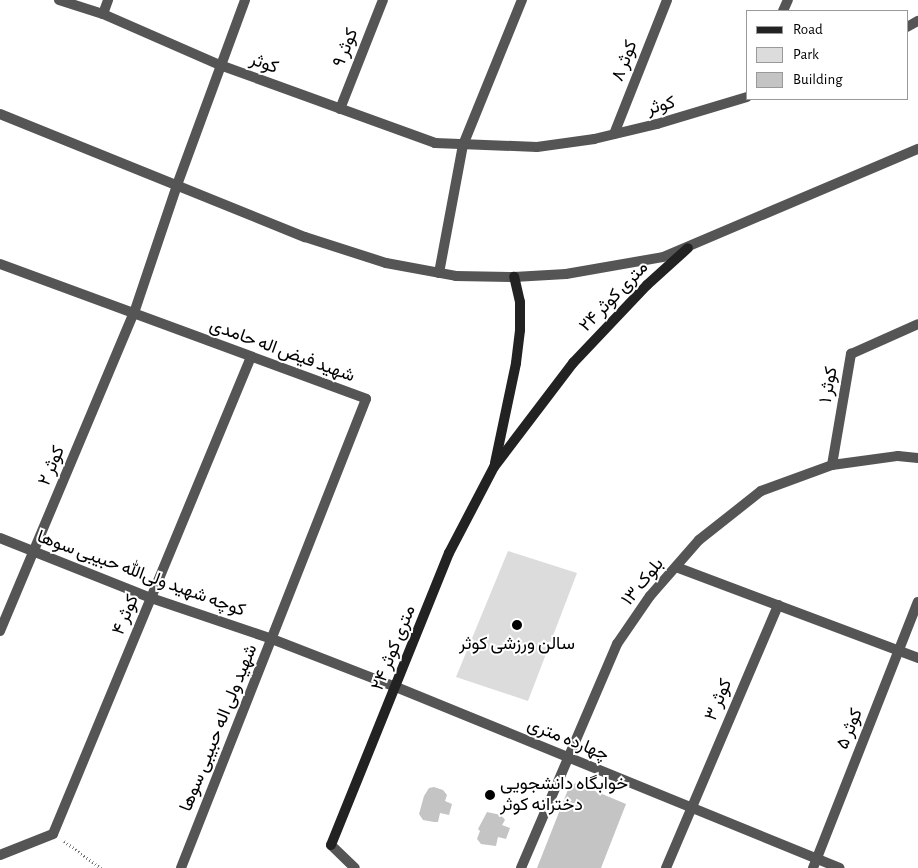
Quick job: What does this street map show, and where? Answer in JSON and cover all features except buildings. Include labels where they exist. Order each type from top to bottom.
[{"type":"street","name":"کوثر","points":[[59,0],[103,14],[220,65],[435,143],[537,147],[614,134],[746,97]]},
{"type":"street","points":[[103,14],[108,0]]},
{"type":"street","name":"کوثر ۲","points":[[0,631],[134,313],[177,185],[245,0]]},
{"type":"street","name":"کوثر ۹","points":[[340,109],[383,0]]},
{"type":"street","points":[[439,273],[463,145],[522,0]]},
{"type":"street","name":"کوثر ۸","points":[[614,134],[667,0]]},
{"type":"street","points":[[0,114],[305,237],[386,263],[456,276],[514,277],[566,274],[663,257],[918,149]]},
{"type":"street","name":"۲۴ متری کوثر","points":[[355,868],[331,845],[449,553],[494,467],[573,363],[647,285],[688,248]]},
{"type":"street","name":"شهید فیض اله حامدی","points":[[1,268],[134,313],[366,399],[272,639]]},
{"type":"street","name":"۲۴ متری کوثر","points":[[494,467],[516,363],[520,330],[520,302],[514,277]]},
{"type":"street","name":"کوثر ۱","points":[[832,464],[851,354],[918,324]]},
{"type":"street","name":"کوثر ۴","points":[[53,834],[251,357]]},
{"type":"street","name":"بلوک ۱۳","points":[[521,868],[617,644],[650,596],[699,540],[761,491],[832,464],[898,456],[918,458]]},
{"type":"street","name":"کوچه شهید ولی‌الله حبیبی سوها","points":[[0,538],[151,598],[272,639]]},
{"type":"street","points":[[676,567],[918,658]]},
{"type":"street","name":"کوثر ۵","points":[[815,863],[918,602]]},
{"type":"street","name":"کوثر ۳","points":[[666,868],[778,606]]},
{"type":"street","name":"شهید ولی اله حبیبی سوها","points":[[181,868],[272,639],[396,687]]},
{"type":"street","name":"چهارده متری","points":[[396,687],[691,808],[815,863],[840,868]]},
{"type":"street","points":[[0,855],[53,834]]},
{"type":"path","points":[[53,834],[102,868]]},
{"type":"green space","name":"سالن ورزشی کوثر","points":[[508,551],[577,573],[528,701],[456,677]]},
{"type":"place","name":"سالن ورزشی کوثر","points":[[517,625]]},
{"type":"place","name":"خوابگاه دانشجویی دخترانه کوثر","points":[[490,795]]}]
